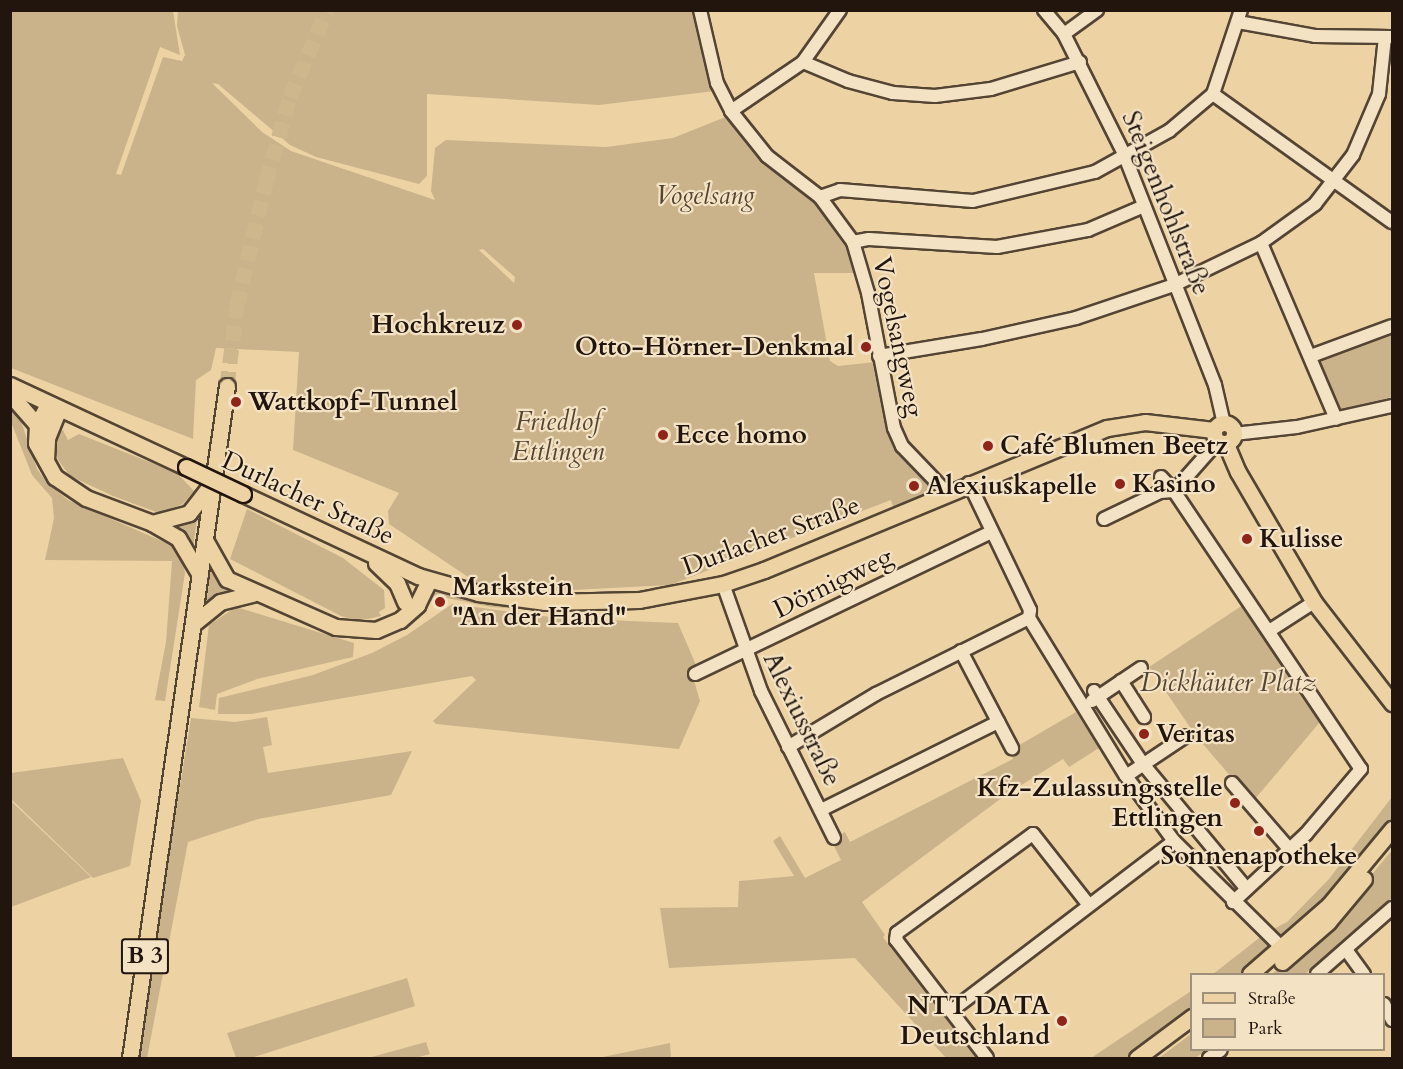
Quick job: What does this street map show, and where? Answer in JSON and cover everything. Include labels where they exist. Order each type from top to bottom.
[{"type":"main road","name":"Durlacher Straße","points":[[10,386],[423,578],[506,598],[571,603],[649,599],[723,584],[1120,424],[1145,422],[1222,436]]},
{"type":"main road","points":[[200,575],[227,386]]},
{"type":"main road","points":[[10,394],[37,425]]},
{"type":"main road","points":[[53,406],[37,425],[36,443],[46,466],[75,492],[152,523],[186,547],[200,575]]},
{"type":"main road","points":[[46,466],[47,438],[53,406]]},
{"type":"main road","points":[[1222,436],[1244,482],[1314,602],[1392,704]]},
{"type":"main road","points":[[152,523],[189,513],[214,481]]},
{"type":"main road","points":[[205,540],[227,579],[254,594],[336,627],[363,632],[388,625],[417,605],[423,578]]},
{"type":"main road","points":[[362,551],[397,583],[405,602]]},
{"type":"main road","name":"B 3","points":[[130,1059],[200,575]]},
{"type":"main road","points":[[388,625],[423,578]]},
{"type":"main road","points":[[193,624],[219,602],[254,594]]},
{"type":"main road","points":[[1268,973],[1329,905],[1392,829]]},
{"type":"main road","points":[[1253,973],[1333,917],[1392,844]]},
{"type":"main road","points":[[1137,1059],[1190,1018]]},
{"type":"main road","points":[[1153,1059],[1190,1031]]},
{"type":"street","name":"Vogelsangweg","points":[[700,10],[717,84],[730,111],[767,156],[820,197],[853,242],[866,285],[894,428],[902,446],[947,493]]},
{"type":"street","points":[[730,111],[803,62],[840,10]]},
{"type":"street","name":"Steigenhohlstraße","points":[[1044,10],[1064,34],[1080,62],[1124,154],[1142,207],[1215,385],[1222,436]]},
{"type":"street","points":[[1064,34],[1097,10]]},
{"type":"street","points":[[820,197],[840,190],[974,201],[1083,175],[1169,131],[1213,94],[1239,16],[1315,36],[1389,37],[1372,117],[1353,155],[1314,204],[1261,243],[1174,285],[1076,318],[982,339],[879,356]]},
{"type":"street","points":[[803,62],[848,81],[892,93],[935,96],[991,89],[1080,62]]},
{"type":"street","points":[[1213,94],[1392,222]]},
{"type":"street","points":[[853,242],[868,239],[997,247],[1088,230],[1142,207]]},
{"type":"street","points":[[1261,243],[1336,419]]},
{"type":"street","points":[[1311,356],[1392,326]]},
{"type":"street","name":"Durlacher Straße","points":[[1222,436],[1264,433],[1392,406]]},
{"type":"street","points":[[1104,519],[1160,492],[1174,491],[1222,436]]},
{"type":"street","points":[[1161,477],[1174,491],[1361,769],[1290,850],[1233,902]]},
{"type":"street","points":[[969,483],[1030,610],[1029,618],[1082,708],[1126,776],[1174,841],[1286,952]]},
{"type":"street","name":"Dörnigweg","points":[[695,674],[991,532]]},
{"type":"street","name":"Alexiusstraße","points":[[723,584],[745,651],[788,747],[834,838]]},
{"type":"street","points":[[1269,631],[1314,602]]},
{"type":"street","points":[[788,747],[876,694],[1029,618]]},
{"type":"street","points":[[961,651],[1012,748]]},
{"type":"street","points":[[1082,708],[1095,694],[1141,668]]},
{"type":"street","points":[[1121,681],[1144,717]]},
{"type":"street","points":[[1095,694],[1143,764],[1246,888]]},
{"type":"street","points":[[821,810],[998,722]]},
{"type":"street","points":[[1126,776],[1186,736]]},
{"type":"street","points":[[1232,783],[1290,850]]},
{"type":"street","points":[[987,1059],[896,940],[897,933],[977,872],[1033,834],[1088,904]]},
{"type":"street","points":[[951,1011],[1088,904],[1174,841]]},
{"type":"street","points":[[1320,973],[1347,951],[1392,908]]},
{"type":"street","points":[[1347,951],[1363,973]]},
{"type":"green space","points":[[10,11],[173,11],[180,55],[160,47],[116,174],[121,175],[163,57],[182,61],[185,55],[177,26],[178,11],[695,11],[715,91],[599,105],[427,94],[427,176],[419,184],[316,157],[290,145],[218,84],[212,83],[262,132],[291,151],[435,200],[431,191],[435,148],[446,140],[606,147],[673,138],[728,116],[754,152],[812,199],[848,251],[857,273],[814,273],[830,361],[838,366],[876,362],[893,445],[910,467],[936,487],[935,491],[894,510],[891,500],[670,585],[553,591],[480,585],[389,524],[388,511],[399,493],[293,450],[299,352],[216,348],[211,370],[196,380],[193,439],[11,368]],"holes":[[[483,249],[515,277],[514,283],[479,250]]]},
{"type":"green space","points":[[1392,333],[1392,397],[1338,410],[1317,360]]},
{"type":"green space","points":[[11,407],[21,421],[37,469],[47,483],[68,500],[173,546],[182,556],[185,573],[165,701],[155,700],[166,642],[172,561],[45,560],[54,518],[52,498],[32,475],[11,422]]},
{"type":"green space","points":[[63,430],[68,440],[79,434],[177,473],[194,491],[183,504],[159,513],[113,496],[70,476],[58,460],[53,444],[57,434]]},
{"type":"green space","points":[[247,509],[343,558],[384,590],[385,608],[379,612],[381,616],[359,621],[341,616],[230,559]]},
{"type":"green space","points":[[198,512],[193,548],[192,549],[168,526]]},
{"type":"green space","points":[[211,568],[239,589],[206,604]]},
{"type":"green space","points":[[440,591],[498,605],[551,611],[491,607],[442,597],[423,604],[430,594]]},
{"type":"green space","name":"Dickhäuter Platz","points":[[1246,603],[1288,664],[1284,668],[1320,722],[1255,799],[1251,800],[1196,736],[1149,667]]},
{"type":"green space","points":[[452,604],[558,618],[678,623],[696,665],[691,670],[700,701],[679,749],[436,724],[433,721],[476,680],[472,676],[251,714],[218,714],[219,698],[313,675],[372,653],[407,635]]},
{"type":"green space","points":[[236,607],[354,643],[353,657],[257,679],[217,694],[215,710],[199,707],[209,625]]},
{"type":"green space","points":[[1076,712],[1099,748],[1069,767],[1063,759],[1007,794],[862,902],[885,935],[883,937],[976,1058],[946,1058],[855,958],[669,968],[660,908],[738,907],[739,881],[794,876],[773,841],[780,836],[805,878],[841,860],[833,844],[840,841],[838,836],[845,832],[850,842],[1013,759],[1009,751]]},
{"type":"green space","points":[[267,717],[272,745],[263,747],[268,773],[412,751],[391,795],[258,819],[188,842],[147,1058],[136,1058],[191,718],[235,722]]},
{"type":"green space","points":[[123,758],[141,801],[130,866],[93,878],[11,799],[11,773]]},
{"type":"green space","points":[[1392,797],[1392,824],[1328,901],[1290,935],[1281,937],[1270,931],[1287,922],[1329,879]]},
{"type":"green space","points":[[11,801],[91,877],[11,907]]},
{"type":"green space","points":[[1392,850],[1392,898],[1306,973],[1273,973],[1336,918]]},
{"type":"green space","points":[[1263,935],[1270,945],[1270,955],[1246,973],[1214,973]]},
{"type":"green space","points":[[407,978],[415,1006],[251,1058],[236,1058],[227,1033]]},
{"type":"green space","points":[[1190,992],[1190,1015],[1131,1058],[1091,1058]]},
{"type":"green space","points":[[1190,1035],[1190,1051],[1206,1051],[1195,1058],[1159,1058]]},
{"type":"green space","points":[[426,1042],[430,1054],[415,1058],[368,1058]]},
{"type":"green space","points":[[670,1043],[671,1058],[598,1058]]},
{"type":"tunnel","points":[[227,386],[237,305],[266,181],[290,97],[327,10]]},
{"type":"place","name":"Hochkreuz","points":[[517,325]]},
{"type":"place","name":"Otto-Hörner-Denkmal","points":[[866,347]]},
{"type":"place","name":"Wattkopf-Tunnel","points":[[236,402]]},
{"type":"place","name":"Ecce homo","points":[[663,435]]},
{"type":"place","name":"Café Blumen Beetz","points":[[988,446]]},
{"type":"place","name":"Kasino","points":[[1120,484]]},
{"type":"place","name":"Alexiuskapelle","points":[[914,486]]},
{"type":"place","name":"Kulisse","points":[[1247,539]]},
{"type":"place","name":"Markstein \"An der Hand\"","points":[[440,602]]},
{"type":"place","name":"Veritas","points":[[1144,734]]},
{"type":"place","name":"Kfz-Zulassungsstelle Ettlingen","points":[[1235,803]]},
{"type":"place","name":"Sonnenapotheke","points":[[1259,831]]},
{"type":"place","name":"NTT DATA Deutschland","points":[[1062,1021]]},
{"type":"park label","name":"Vogelsang","points":[[705,196]]},
{"type":"park label","name":"Friedhof Ettlingen","points":[[558,436]]}]
